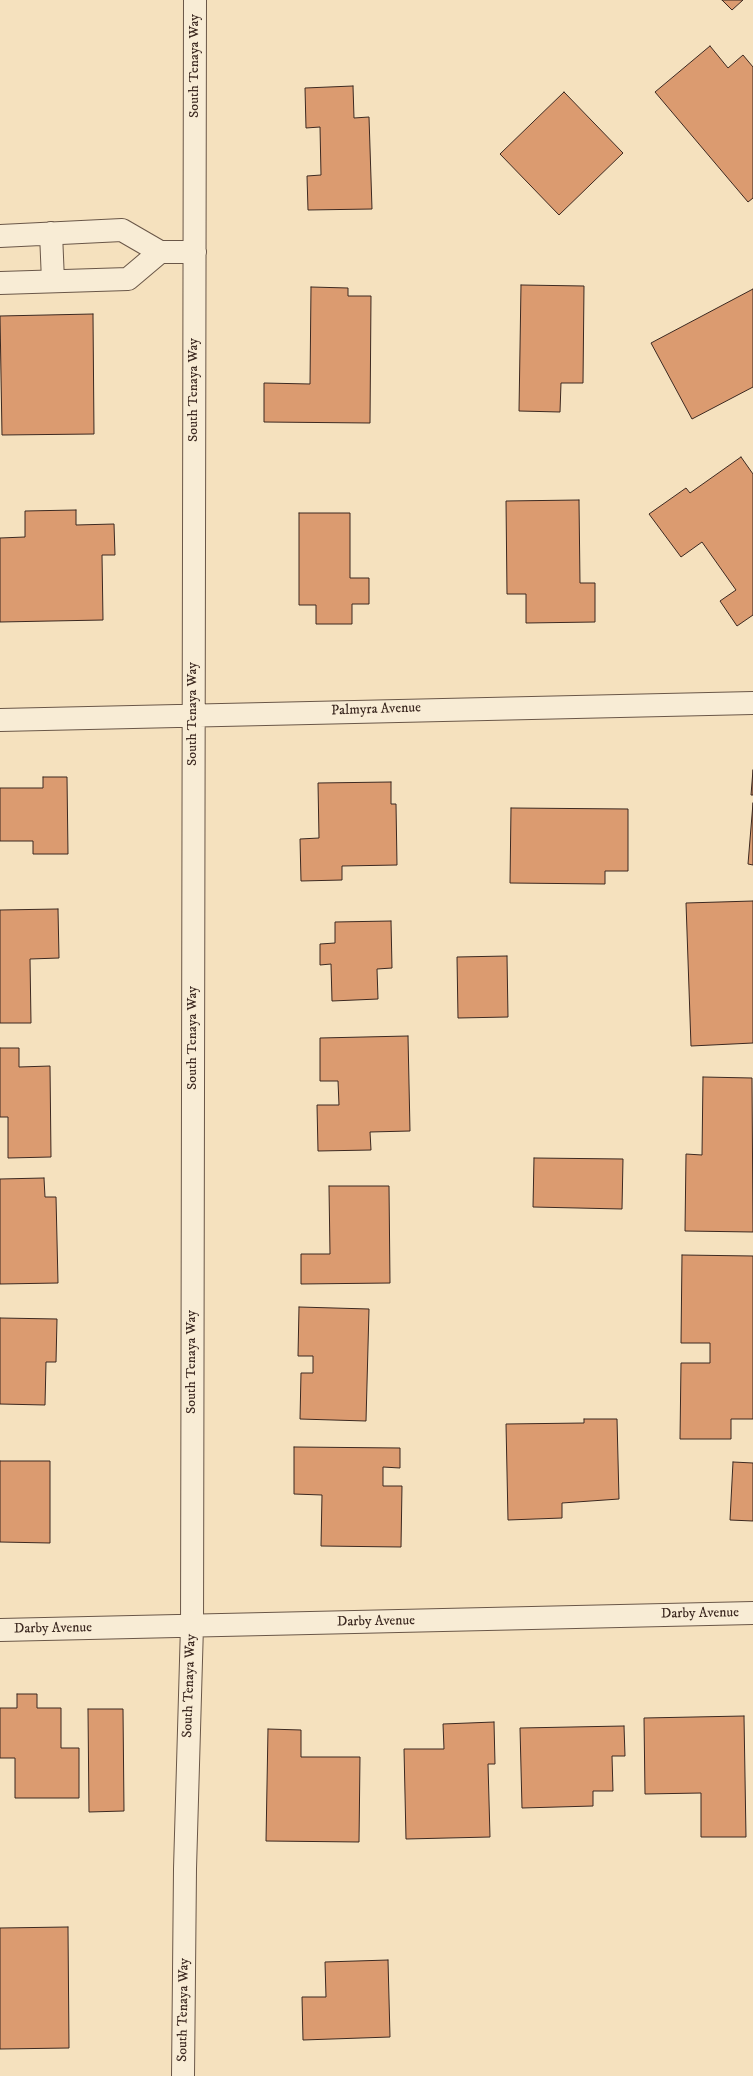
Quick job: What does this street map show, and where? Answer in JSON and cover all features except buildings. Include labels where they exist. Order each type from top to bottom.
[{"type":"street","name":"South Tenaya Way","points":[[183,2076],[185,1869],[192,1626],[195,0]]},
{"type":"street","points":[[0,236],[122,230],[160,252],[195,252]]},
{"type":"street","points":[[51,234],[53,282]]},
{"type":"street","points":[[0,283],[128,279],[160,252]]},
{"type":"street","name":"Palmyra Avenue","points":[[0,720],[753,702]]},
{"type":"street","name":"Darby Avenue","points":[[0,1630],[753,1613]]}]
